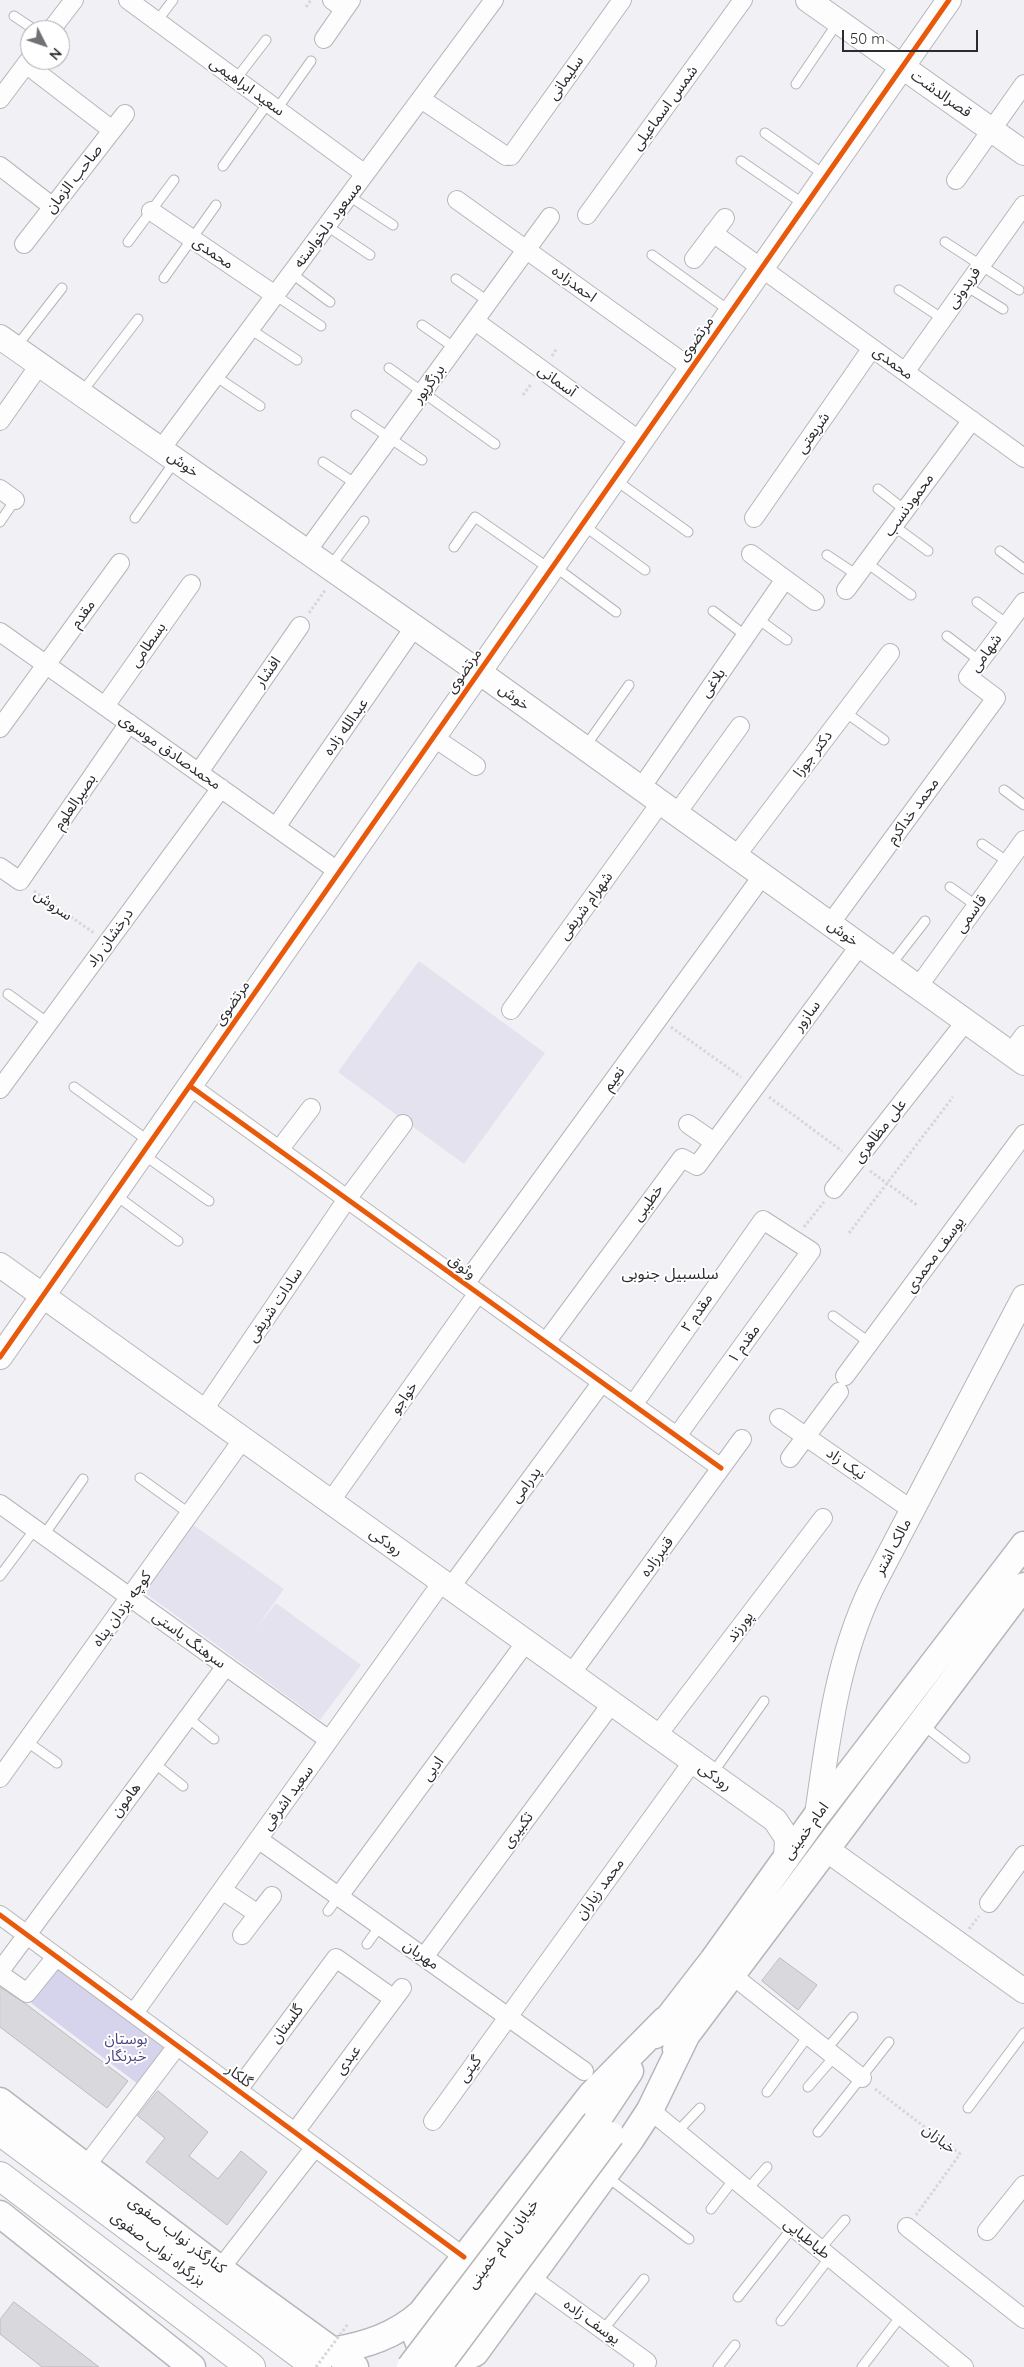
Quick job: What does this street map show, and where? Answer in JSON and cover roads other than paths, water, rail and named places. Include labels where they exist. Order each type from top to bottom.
[{"type":"highway","name":"بزرگراه نواب صفوی","points":[[0,2131],[322,2362]]},
{"type":"highway","points":[[0,2176],[251,2367]]},
{"type":"main road","name":"قصرالدشت","points":[[808,0],[1024,153]]},
{"type":"main road","name":"مرتضوی","points":[[0,1357],[949,0]]},
{"type":"main road","name":"خوش","points":[[8,342],[479,672],[966,1021],[1020,1050]]},
{"type":"main road","name":"رودکی","points":[[0,1265],[772,1818],[781,1827],[787,1838],[786,1860]]},
{"type":"main road","name":"مالک اشتر","points":[[817,1815],[837,1691],[848,1645],[863,1606],[1024,1297]]},
{"type":"main road","name":"امام خمینی","points":[[604,2128],[665,2020],[713,1960],[817,1815],[1024,1545]]},
{"type":"main road","name":"امام خمینی","points":[[604,2128],[686,2036],[1024,1586]]},
{"type":"main road","points":[[826,1849],[1024,1991]]},
{"type":"main road","points":[[665,2020],[591,2095],[422,2313],[416,2325],[417,2338],[422,2351],[432,2360],[445,2364],[458,2364],[475,2360],[650,2110],[686,2036]]},
{"type":"main road","name":"کنارگذر نواب صفوی","points":[[0,2101],[220,2268],[322,2362],[355,2367]]},
{"type":"main road","name":"خیابان امام خمینی","points":[[410,2367],[604,2128]]},
{"type":"main road","name":"خیابان امام خمینی","points":[[438,2367],[604,2128]]},
{"type":"main road","points":[[0,2214],[192,2367]]},
{"type":"main road","points":[[322,2362],[379,2340],[401,2328],[422,2313]]},
{"type":"street","points":[[59,20],[74,0]]},
{"type":"street","name":"سعید ابراهیمی","points":[[128,0],[365,174]]},
{"type":"street","name":"مسعود دلخواسته","points":[[168,455],[215,376],[494,0]]},
{"type":"street","name":"سلیمانی","points":[[421,99],[508,156],[622,0]]},
{"type":"street","name":"شمس اسماعیلی","points":[[587,215],[743,0]]},
{"type":"street","points":[[324,39],[342,3]]},
{"type":"street","points":[[0,99],[21,70]]},
{"type":"street","points":[[39,70],[112,130]]},
{"type":"street","points":[[956,180],[1024,84]]},
{"type":"street","name":"صاحب الزمان","points":[[24,244],[125,114]]},
{"type":"street","points":[[0,166],[53,207]]},
{"type":"street","name":"احمدزاده","points":[[457,200],[691,368]]},
{"type":"street","name":"محمدی","points":[[151,211],[275,295]]},
{"type":"street","name":"فریدونی","points":[[905,372],[981,265],[1021,215]]},
{"type":"street","name":"برزگرپور","points":[[307,551],[550,217]]},
{"type":"street","points":[[694,259],[725,218]]},
{"type":"street","name":"محمدی","points":[[713,233],[972,420],[1021,449]]},
{"type":"street","name":"آسمانی","points":[[475,321],[640,441]]},
{"type":"street","name":"شریعتی","points":[[754,518],[872,348]]},
{"type":"street","points":[[0,422],[40,364]]},
{"type":"street","name":"محمودنسب","points":[[846,590],[972,420]]},
{"type":"street","points":[[0,489],[15,500]]},
{"type":"street","points":[[751,554],[815,600]]},
{"type":"street","name":"مقدم","points":[[0,728],[120,563]]},
{"type":"street","name":"بلاغی","points":[[641,788],[785,579]]},
{"type":"street","name":"بسطامی","points":[[104,706],[191,584]]},
{"type":"street","name":"شهامی","points":[[996,698],[968,677],[1018,613]]},
{"type":"street","name":"افشار","points":[[199,772],[300,626]]},
{"type":"street","name":"عبدالله زاده","points":[[276,827],[414,626]]},
{"type":"street","name":"محمدصادق موسوی","points":[[0,632],[339,872]]},
{"type":"street","name":"دکتر جوزا","points":[[736,856],[890,653]]},
{"type":"street","name":"محمد خداکرم","points":[[830,924],[996,698]]},
{"type":"street","name":"بصیرالعلوم","points":[[20,881],[129,723]]},
{"type":"street","name":"شهرام شریفی","points":[[511,1010],[669,808],[740,726]]},
{"type":"street","points":[[433,737],[476,766]]},
{"type":"street","name":"درخشان راد","points":[[0,1089],[221,788]]},
{"type":"street","name":"قاسمی","points":[[918,987],[1024,840]]},
{"type":"street","name":"سروش","points":[[0,867],[20,881]]},
{"type":"street","name":"نعیم","points":[[472,1289],[659,1018],[763,875]]},
{"type":"street","name":"سازور","points":[[754,1086],[860,945]]},
{"type":"street","name":"علی مظاهری","points":[[834,1189],[966,1021]]},
{"type":"street","name":"وثوق","points":[[190,1086],[721,1468]]},
{"type":"street","name":"خطیبی","points":[[546,1342],[682,1158],[697,1166],[754,1086]]},
{"type":"street","points":[[279,1150],[311,1108]]},
{"type":"street","name":"سادات شریفی","points":[[203,1411],[347,1199],[403,1124]]},
{"type":"street","points":[[688,1124],[714,1142]]},
{"type":"street","name":"یوسف محمدی","points":[[790,1458],[870,1343],[1024,1134]]},
{"type":"street","name":"مقدم ۲","points":[[633,1405],[763,1220],[811,1251]]},
{"type":"street","name":"مقدم ۱","points":[[677,1436],[811,1251]]},
{"type":"street","name":"خواجو","points":[[330,1502],[472,1289]]},
{"type":"street","name":"پدرامی","points":[[446,1585],[602,1382]]},
{"type":"street","name":"نیک زاد","points":[[779,1418],[912,1510]]},
{"type":"street","name":"کوچه یزدان پناه","points":[[0,1778],[243,1439]]},
{"type":"street","name":"قنبرزاده","points":[[571,1674],[742,1439]]},
{"type":"street","name":"سرهنگ باستی","points":[[0,1504],[329,1740]]},
{"type":"street","name":"پورزند","points":[[658,1736],[823,1518]]},
{"type":"street","name":"سعید اشرفی","points":[[134,2013],[329,1740],[446,1585]]},
{"type":"street","name":"ادبی","points":[[339,1896],[526,1642]]},
{"type":"street","name":"هامون","points":[[0,1972],[226,1666]]},
{"type":"street","name":"تکبیری","points":[[424,1957],[612,1703]]},
{"type":"street","name":"محمد زیاران","points":[[508,2016],[702,1768]]},
{"type":"street","name":"مهربان","points":[[258,1839],[584,2071]]},
{"type":"street","points":[[988,1903],[1024,1855]]},
{"type":"street","points":[[222,1890],[258,1914]]},
{"type":"street","points":[[242,1935],[272,1896]]},
{"type":"street","name":"گلکار","points":[[0,1915],[464,2257]]},
{"type":"street","points":[[0,1972],[27,1993],[56,1957]]},
{"type":"street","name":"گلستان","points":[[238,2090],[336,1958],[398,1994]]},
{"type":"street","points":[[732,1975],[862,2078]]},
{"type":"street","name":"عبدی","points":[[294,2132],[398,1994]]},
{"type":"street","name":"گیتی","points":[[432,2121],[508,2016]]},
{"type":"street","points":[[86,2166],[177,2046]]},
{"type":"street","name":"طباطبایی","points":[[650,2110],[964,2367]]},
{"type":"street","points":[[220,2268],[314,2147]]},
{"type":"street","points":[[987,2231],[1024,2184]]},
{"type":"street","points":[[907,2227],[1024,2320]]},
{"type":"street","name":"یوسف زاده","points":[[532,2278],[647,2362],[643,2367]]},
{"type":"lane","points":[[157,21],[173,0]]},
{"type":"lane","points":[[14,16],[20,20]]},
{"type":"lane","points":[[796,84],[838,21]]},
{"type":"lane","points":[[236,79],[266,40]]},
{"type":"lane","points":[[223,166],[311,60]]},
{"type":"lane","points":[[765,133],[826,176]]},
{"type":"lane","points":[[741,161],[806,205]]},
{"type":"lane","points":[[128,242],[174,180]]},
{"type":"lane","points":[[349,196],[393,225]]},
{"type":"lane","points":[[164,278],[216,205]]},
{"type":"lane","points":[[327,226],[370,255]]},
{"type":"lane","points":[[945,242],[1020,290]]},
{"type":"lane","points":[[652,255],[731,312]]},
{"type":"lane","points":[[291,273],[330,302]]},
{"type":"lane","points":[[456,279],[488,302]]},
{"type":"lane","points":[[966,286],[1003,309]]},
{"type":"lane","points":[[8,342],[62,288]]},
{"type":"lane","points":[[899,290],[943,319]]},
{"type":"lane","points":[[275,295],[321,326]]},
{"type":"lane","points":[[80,393],[138,319]]},
{"type":"lane","points":[[422,325],[455,348]]},
{"type":"lane","points":[[250,329],[297,360]]},
{"type":"lane","points":[[389,368],[495,444]]},
{"type":"lane","points":[[215,376],[260,406]]},
{"type":"lane","points":[[356,415],[422,460]]},
{"type":"lane","points":[[135,518],[168,455]]},
{"type":"lane","points":[[323,462],[356,484]]},
{"type":"lane","points":[[614,479],[688,532]]},
{"type":"lane","points":[[878,490],[905,510]]},
{"type":"lane","points":[[0,522],[15,500]]},
{"type":"lane","points":[[454,546],[475,517],[552,567],[616,612]]},
{"type":"lane","points":[[334,570],[364,521]]},
{"type":"lane","points":[[582,524],[645,570]]},
{"type":"lane","points":[[894,526],[928,551]]},
{"type":"lane","points":[[1000,551],[1024,569]]},
{"type":"lane","points":[[827,554],[862,569],[911,595]]},
{"type":"lane","points":[[977,602],[1018,613]]},
{"type":"lane","points":[[713,611],[746,636]]},
{"type":"lane","points":[[758,619],[787,640]]},
{"type":"lane","points":[[947,636],[980,661]]},
{"type":"lane","points":[[585,748],[630,685]]},
{"type":"lane","points":[[845,712],[884,740]]},
{"type":"lane","points":[[1004,790],[1024,805]]},
{"type":"lane","points":[[982,844],[1008,862]]},
{"type":"lane","points":[[950,887],[977,906]]},
{"type":"lane","points":[[890,966],[926,921]]},
{"type":"lane","points":[[8,994],[48,1023]]},
{"type":"lane","points":[[74,1087],[208,1201]]},
{"type":"lane","points":[[114,1194],[178,1241]]},
{"type":"lane","points":[[834,1316],[870,1343]]},
{"type":"lane","points":[[140,1478],[190,1514]]},
{"type":"lane","points":[[0,1576],[83,1479]]},
{"type":"lane","points":[[702,1768],[764,1701]]},
{"type":"lane","points":[[188,1718],[214,1739]]},
{"type":"lane","points":[[921,1723],[965,1758]]},
{"type":"lane","points":[[26,1741],[57,1763]]},
{"type":"lane","points":[[154,1763],[183,1786]]},
{"type":"lane","points":[[328,1911],[339,1896]]},
{"type":"lane","points":[[367,1944],[380,1926]]},
{"type":"lane","points":[[808,2087],[853,2016]]},
{"type":"lane","points":[[968,2108],[1024,2033]]},
{"type":"lane","points":[[766,2092],[808,2036]]},
{"type":"lane","points":[[818,2132],[889,2042]]},
{"type":"lane","points":[[677,2132],[700,2108]]},
{"type":"lane","points":[[711,2209],[767,2167]]},
{"type":"lane","points":[[604,2175],[689,2239]]},
{"type":"lane","points":[[781,2321],[845,2220]]},
{"type":"lane","points":[[738,2297],[793,2227]]},
{"type":"lane","points":[[603,2330],[644,2278]]},
{"type":"lane","points":[[862,2367],[901,2316]]},
{"type":"lane","points":[[718,2367],[735,2345]]},
{"type":"district","name":"سلسبیل جنوبی","points":[[670,1274]]},
{"type":"park label","name":"بوستان خبرنگار","points":[[126,2048]]}]
